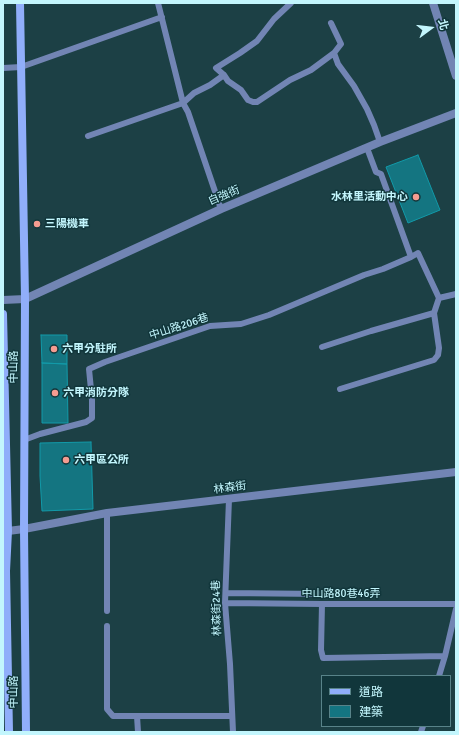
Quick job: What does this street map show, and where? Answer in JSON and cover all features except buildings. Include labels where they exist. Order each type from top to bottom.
[{"type":"main road","name":"中山路","points":[[20,3],[25,299],[24,529],[26,732]]},
{"type":"main road","name":"中山路","points":[[3,314],[8,531],[5,571],[9,732]]},
{"type":"street","points":[[433,3],[456,76]]},
{"type":"street","name":"自強街","points":[[3,300],[25,299],[221,209],[380,142],[456,113]]},
{"type":"street","name":"林森街","points":[[8,531],[107,513],[456,472]]},
{"type":"lane","points":[[158,3],[183,102],[188,112],[221,209]]},
{"type":"lane","points":[[291,3],[274,19],[257,41],[216,68],[241,90],[248,100],[257,102],[290,80],[311,70],[334,54],[341,44],[331,23]]},
{"type":"lane","points":[[3,68],[21,67],[162,17]]},
{"type":"lane","points":[[334,54],[338,64],[354,86],[367,109],[380,142]]},
{"type":"lane","points":[[88,136],[183,102],[194,93],[210,85],[224,75]]},
{"type":"lane","points":[[340,389],[434,360],[438,355],[434,313],[439,298],[418,252],[411,256],[381,174],[376,172],[367,148]]},
{"type":"lane","name":"中山路206巷","points":[[24,440],[40,434],[86,422],[92,418],[89,369],[105,362],[210,326],[241,324],[269,315],[364,275],[383,269],[411,256]]},
{"type":"lane","points":[[439,298],[456,294]]},
{"type":"lane","points":[[322,347],[434,313]]},
{"type":"lane","name":"林森街24巷","points":[[230,499],[225,603],[233,732]]},
{"type":"lane","points":[[107,513],[107,612]]},
{"type":"lane","points":[[226,593],[322,594]]},
{"type":"lane","name":"中山路80巷46弄","points":[[225,603],[456,604]]},
{"type":"lane","points":[[322,604],[321,650],[323,658],[445,656]]},
{"type":"lane","points":[[438,675],[445,656],[456,609]]},
{"type":"lane","points":[[107,626],[107,709],[113,716],[232,716]]},
{"type":"lane","points":[[138,716],[138,732]]},
{"type":"place","name":"水林里活動中心","points":[[416,197]]},
{"type":"place","name":"三陽機車","points":[[37,224]]},
{"type":"place","name":"六甲分駐所","points":[[54,349]]},
{"type":"place","name":"六甲消防分隊","points":[[55,393]]},
{"type":"place","name":"六甲區公所","points":[[66,460]]}]
